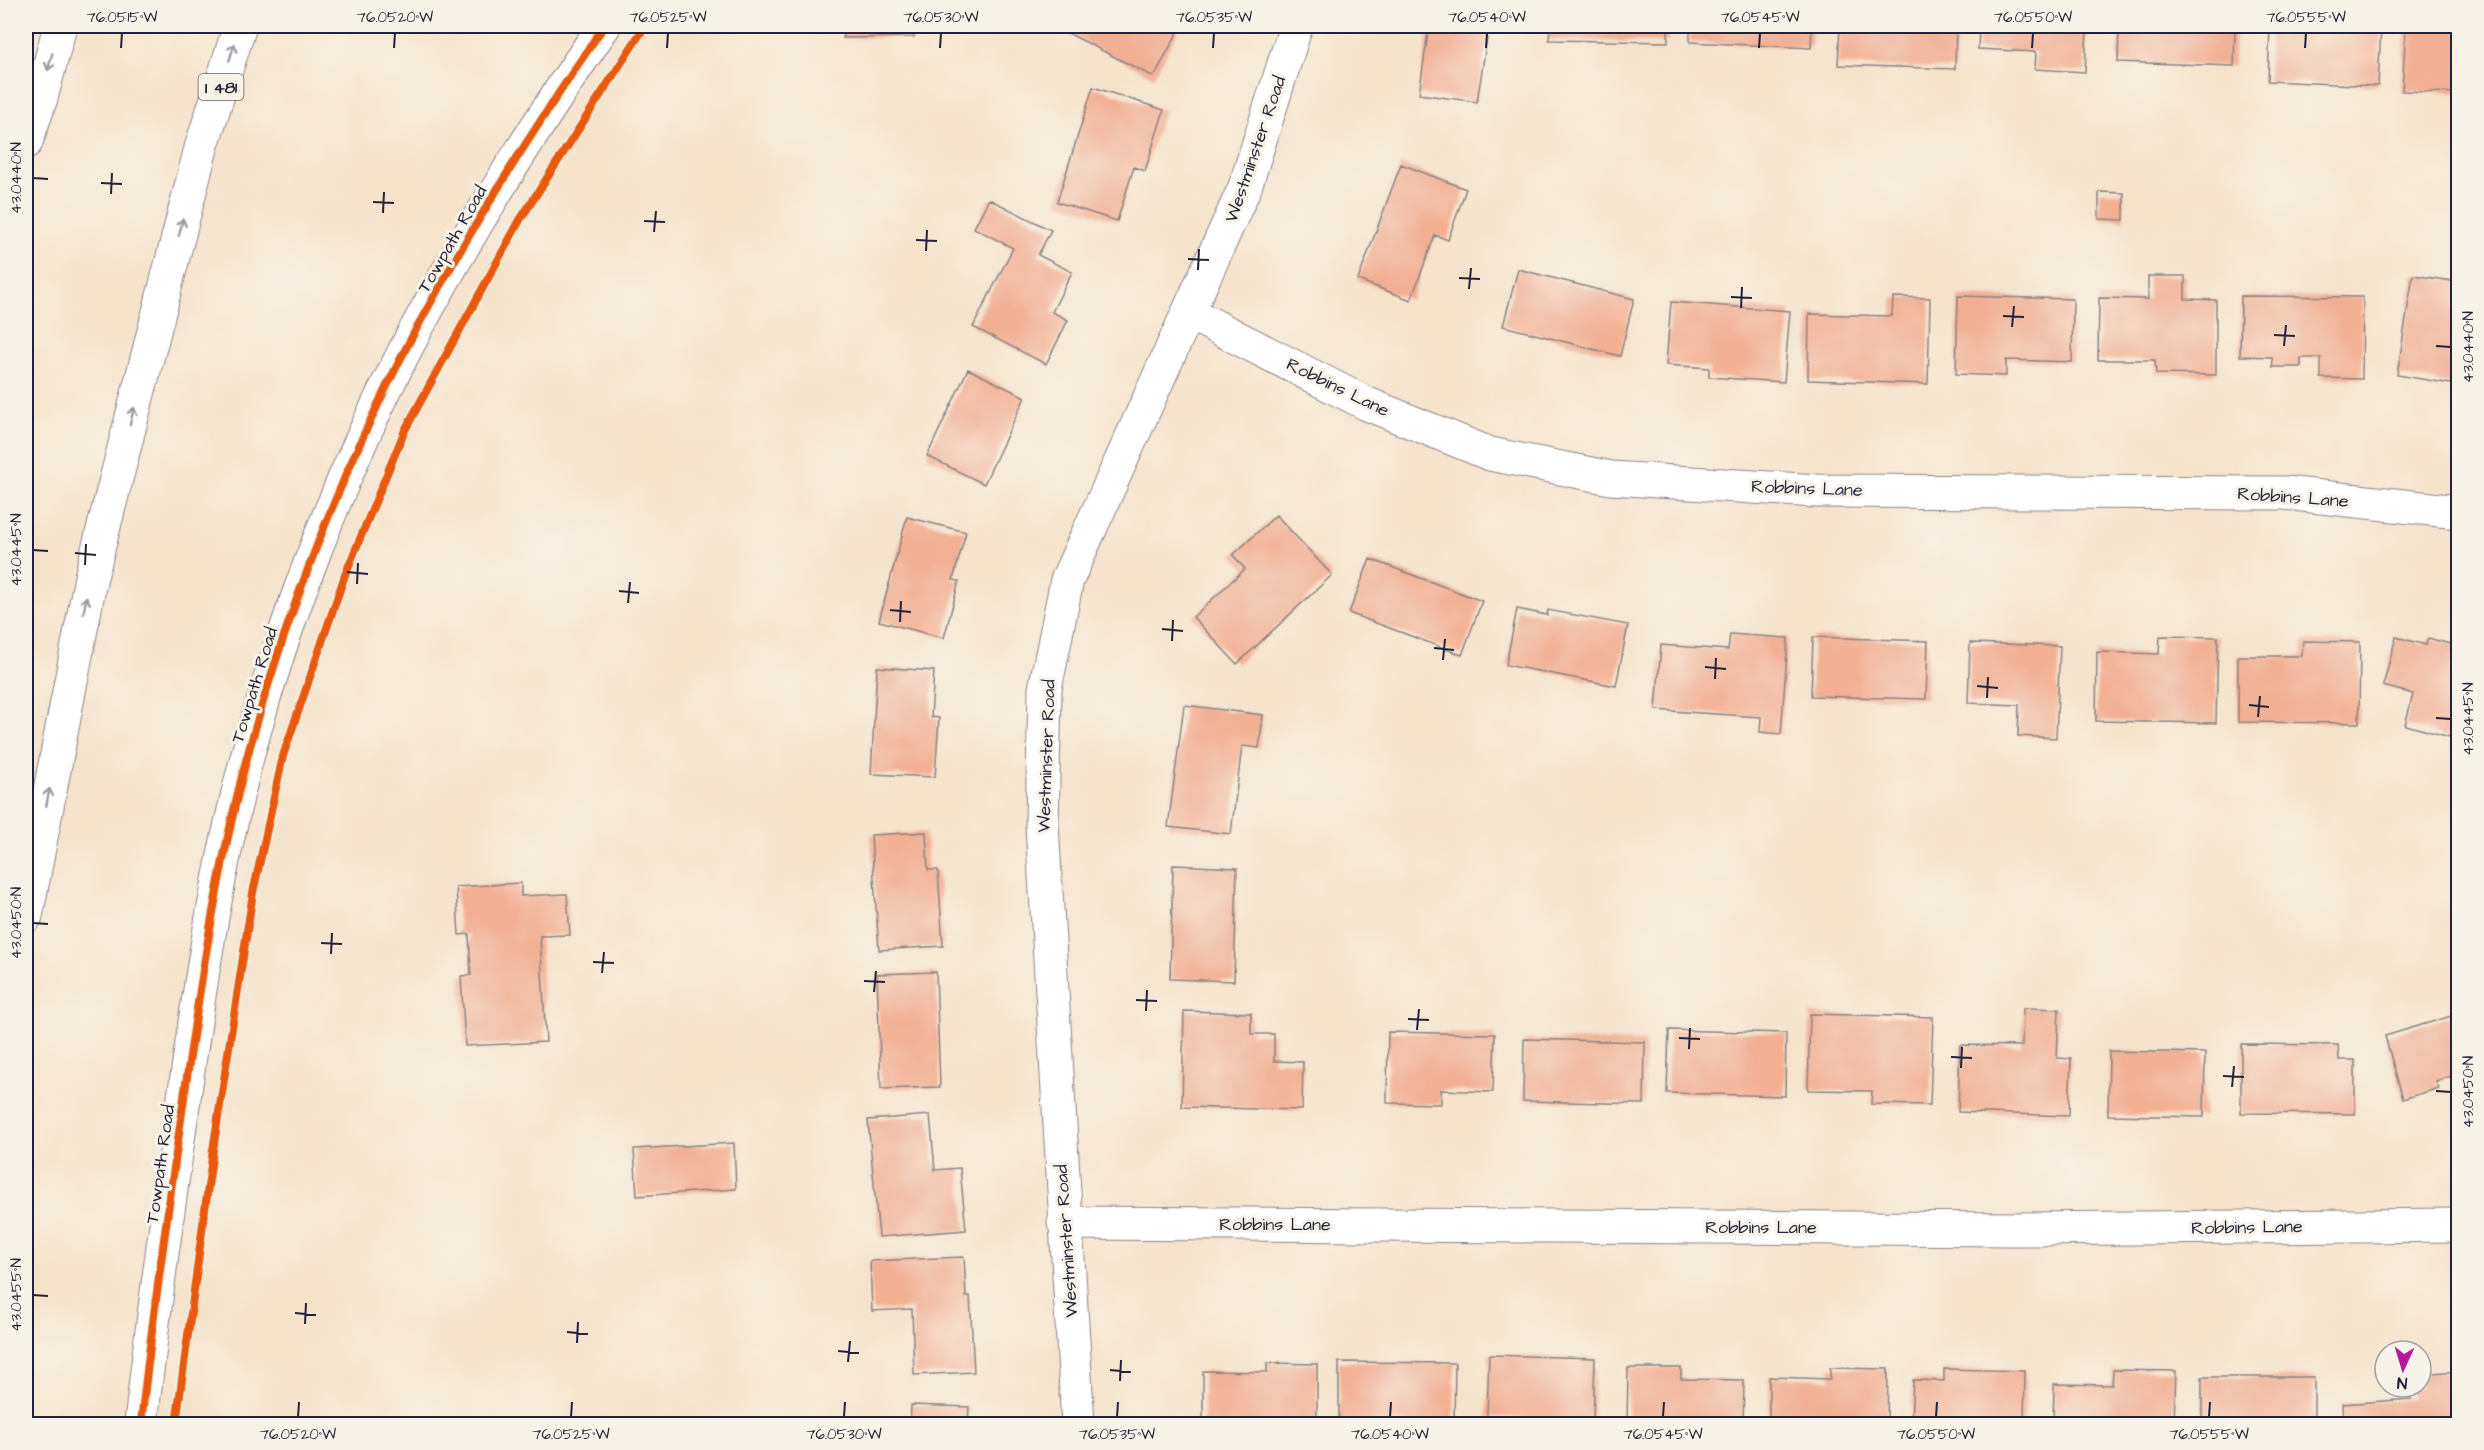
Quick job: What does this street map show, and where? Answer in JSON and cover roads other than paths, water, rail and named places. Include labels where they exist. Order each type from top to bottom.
[{"type":"main road","points":[[26,142],[41,98],[60,26]]},
{"type":"main road","name":"I 481","points":[[26,916],[91,577],[201,148],[240,26]]},
{"type":"main road","name":"Towpath Road","points":[[141,1425],[196,1016],[222,871],[249,751],[288,626],[315,552],[348,473],[404,353],[494,195],[548,108],[604,26]]},
{"type":"main road","name":"Westminster Road","points":[[1078,1425],[1064,1222],[1042,825],[1045,689],[1067,580],[1245,187],[1296,26]]},
{"type":"main road","name":"Robbins Lane","points":[[1189,313],[1365,403],[1490,454],[1611,478],[1816,490],[2285,494],[2458,512]]},
{"type":"main road","name":"Robbins Lane","points":[[1064,1222],[2020,1229],[2458,1225]]}]
